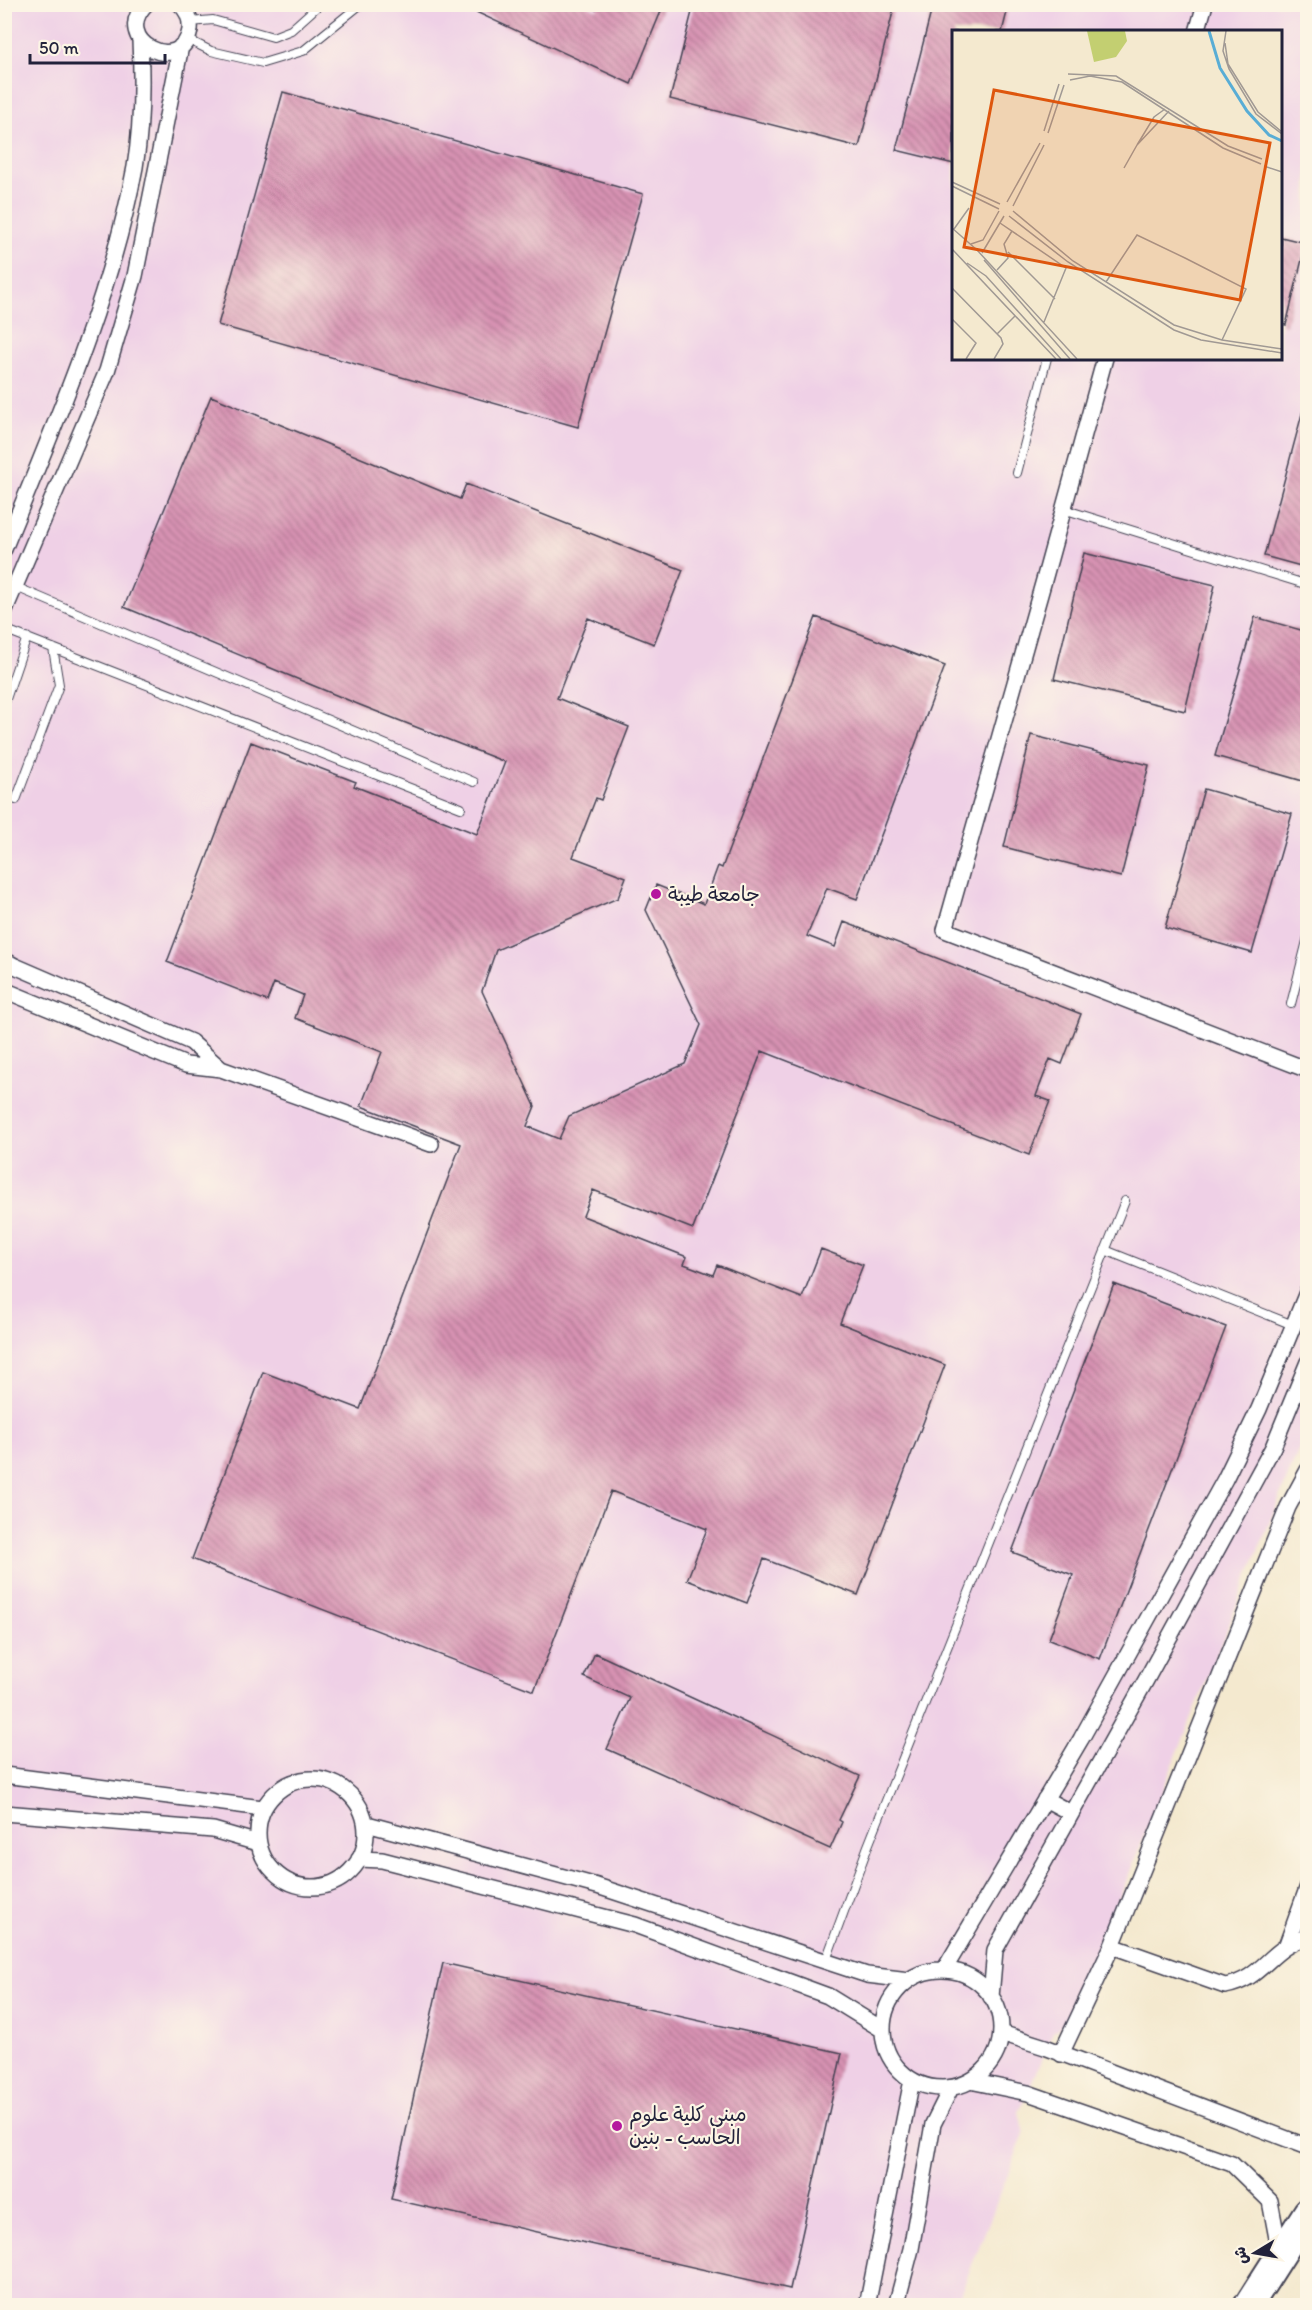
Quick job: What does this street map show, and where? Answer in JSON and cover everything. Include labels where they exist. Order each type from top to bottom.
[{"type":"highway","points":[[1248,2306],[1308,2212]]},
{"type":"street","points":[[1198,30],[1205,4]]},
{"type":"street","points":[[4,549],[88,339],[114,262],[135,165],[142,81],[140,40],[136,22],[145,5]]},
{"type":"street","points":[[4,612],[107,372],[135,276],[184,43],[187,11]]},
{"type":"street","points":[[140,40],[154,51],[173,51],[184,43]]},
{"type":"street","points":[[1104,360],[1062,509],[1036,613],[945,930],[1308,1070]]},
{"type":"street","points":[[4,960],[190,1042],[221,1069]]},
{"type":"street","points":[[4,990],[186,1065],[221,1069],[431,1143]]},
{"type":"street","points":[[945,1970],[1046,1799],[1225,1479],[1259,1409],[1308,1290]]},
{"type":"street","points":[[991,1997],[995,1950],[1273,1446],[1308,1362]]},
{"type":"street","points":[[1061,2054],[1112,1946],[1288,1506],[1308,1470]]},
{"type":"street","points":[[4,1775],[263,1808]]},
{"type":"street","points":[[303,1779],[321,1779],[337,1784],[351,1794],[361,1808],[367,1824],[366,1842],[359,1859],[348,1875],[333,1884],[313,1888],[294,1885],[277,1876],[265,1861],[258,1843],[258,1824],[263,1808],[273,1794],[287,1784],[303,1779]]},
{"type":"street","points":[[1046,1799],[1071,1814]]},
{"type":"street","points":[[4,1813],[213,1830],[258,1843]]},
{"type":"street","points":[[367,1824],[597,1886],[867,1975],[909,1980]]},
{"type":"street","points":[[359,1859],[382,1860],[635,1925],[828,1996],[883,2030]]},
{"type":"street","points":[[1287,1944],[1308,1886]]},
{"type":"street","points":[[1112,1946],[1225,1986],[1241,1983],[1256,1973],[1287,1944],[1308,1937]]},
{"type":"street","points":[[945,1970],[963,1974],[979,1983],[991,1997],[999,2014],[1001,2033],[997,2051],[986,2069],[970,2081],[951,2088],[931,2088],[912,2080],[897,2067],[886,2050],[883,2030],[886,2010],[895,1993],[909,1980],[926,1972],[945,1970]]},
{"type":"street","points":[[1001,2033],[1308,2147]]},
{"type":"street","points":[[867,2306],[912,2080]]},
{"type":"street","points":[[970,2081],[1028,2093],[1232,2164],[1270,2201],[1280,2254]]},
{"type":"street","points":[[896,2306],[911,2249],[933,2124],[951,2088]]},
{"type":"lane","points":[[187,11],[273,37],[291,30],[320,4]]},
{"type":"lane","points":[[184,43],[263,63],[303,51],[361,4]]},
{"type":"lane","points":[[1017,473],[1046,360]]},
{"type":"lane","points":[[1062,509],[1308,585]]},
{"type":"lane","points":[[16,587],[474,782]]},
{"type":"lane","points":[[4,629],[461,808]]},
{"type":"lane","points":[[4,705],[27,638]]},
{"type":"lane","points":[[16,800],[58,685],[53,648]]},
{"type":"lane","points":[[1291,1004],[1308,937]]},
{"type":"lane","points":[[826,1960],[868,1846],[1125,1201]]},
{"type":"lane","points":[[1105,1251],[1293,1325]]},
{"type":"shaded area","name":"جامعة طيبة","points":[[5,5],[1307,5],[1307,1429],[1071,2019],[1053,2032],[1019,2112],[1024,2134],[956,2305],[5,2306]]},
{"type":"building","points":[[459,4],[586,4],[596,10],[599,4],[664,4],[631,84]]},
{"type":"building","points":[[694,4],[895,4],[859,147],[670,99]]},
{"type":"building","points":[[933,4],[1009,4],[1002,30],[952,30],[952,164],[896,150]]},
{"type":"building","points":[[283,92],[643,194],[578,427],[218,325]]},
{"type":"building","points":[[1282,237],[1306,243],[1286,325],[1282,324]]},
{"type":"building","points":[[211,396],[460,499],[466,484],[683,570],[654,644],[588,618],[557,698],[629,727],[601,800],[596,798],[573,857],[626,877],[618,898],[496,950],[482,991],[535,1106],[527,1126],[559,1139],[569,1116],[685,1064],[701,1025],[646,910],[656,885],[704,904],[718,866],[722,868],[816,617],[945,666],[857,899],[827,888],[807,936],[835,947],[844,922],[1081,1014],[1062,1064],[1050,1059],[1036,1096],[1050,1101],[1029,1155],[762,1051],[693,1229],[593,1190],[583,1216],[687,1257],[684,1264],[713,1275],[717,1265],[802,1298],[821,1249],[863,1265],[840,1323],[945,1365],[858,1595],[764,1559],[747,1603],[687,1580],[707,1529],[611,1491],[534,1691],[192,1559],[263,1372],[360,1409],[461,1144],[361,1106],[382,1052],[295,1018],[303,995],[274,983],[267,1001],[167,962],[251,742],[356,782],[354,786],[477,834],[505,762],[360,705],[124,607]]},
{"type":"building","points":[[1303,410],[1308,411],[1308,568],[1264,556]]},
{"type":"building","points":[[1084,553],[1215,585],[1185,711],[1054,679]]},
{"type":"building","points":[[1255,617],[1308,632],[1308,764],[1303,781],[1215,756]]},
{"type":"building","points":[[1031,735],[1149,765],[1121,877],[1004,847]]},
{"type":"building","points":[[1204,789],[1292,814],[1252,953],[1165,928]]},
{"type":"building","points":[[1114,1284],[1226,1327],[1100,1659],[1049,1639],[1073,1575],[1012,1552]]},
{"type":"building","points":[[595,1653],[860,1776],[839,1820],[842,1822],[830,1849],[607,1749],[630,1698],[584,1677]]},
{"type":"building","name":"مبنى كلية علوم الحاسب - بنين","points":[[443,1963],[842,2053],[790,2289],[391,2199]]},
{"type":"place","name":"جامعة طيبة","points":[[656,894]]},
{"type":"place","name":"مبنى كلية علوم الحاسب - بنين","points":[[617,2126]]}]
